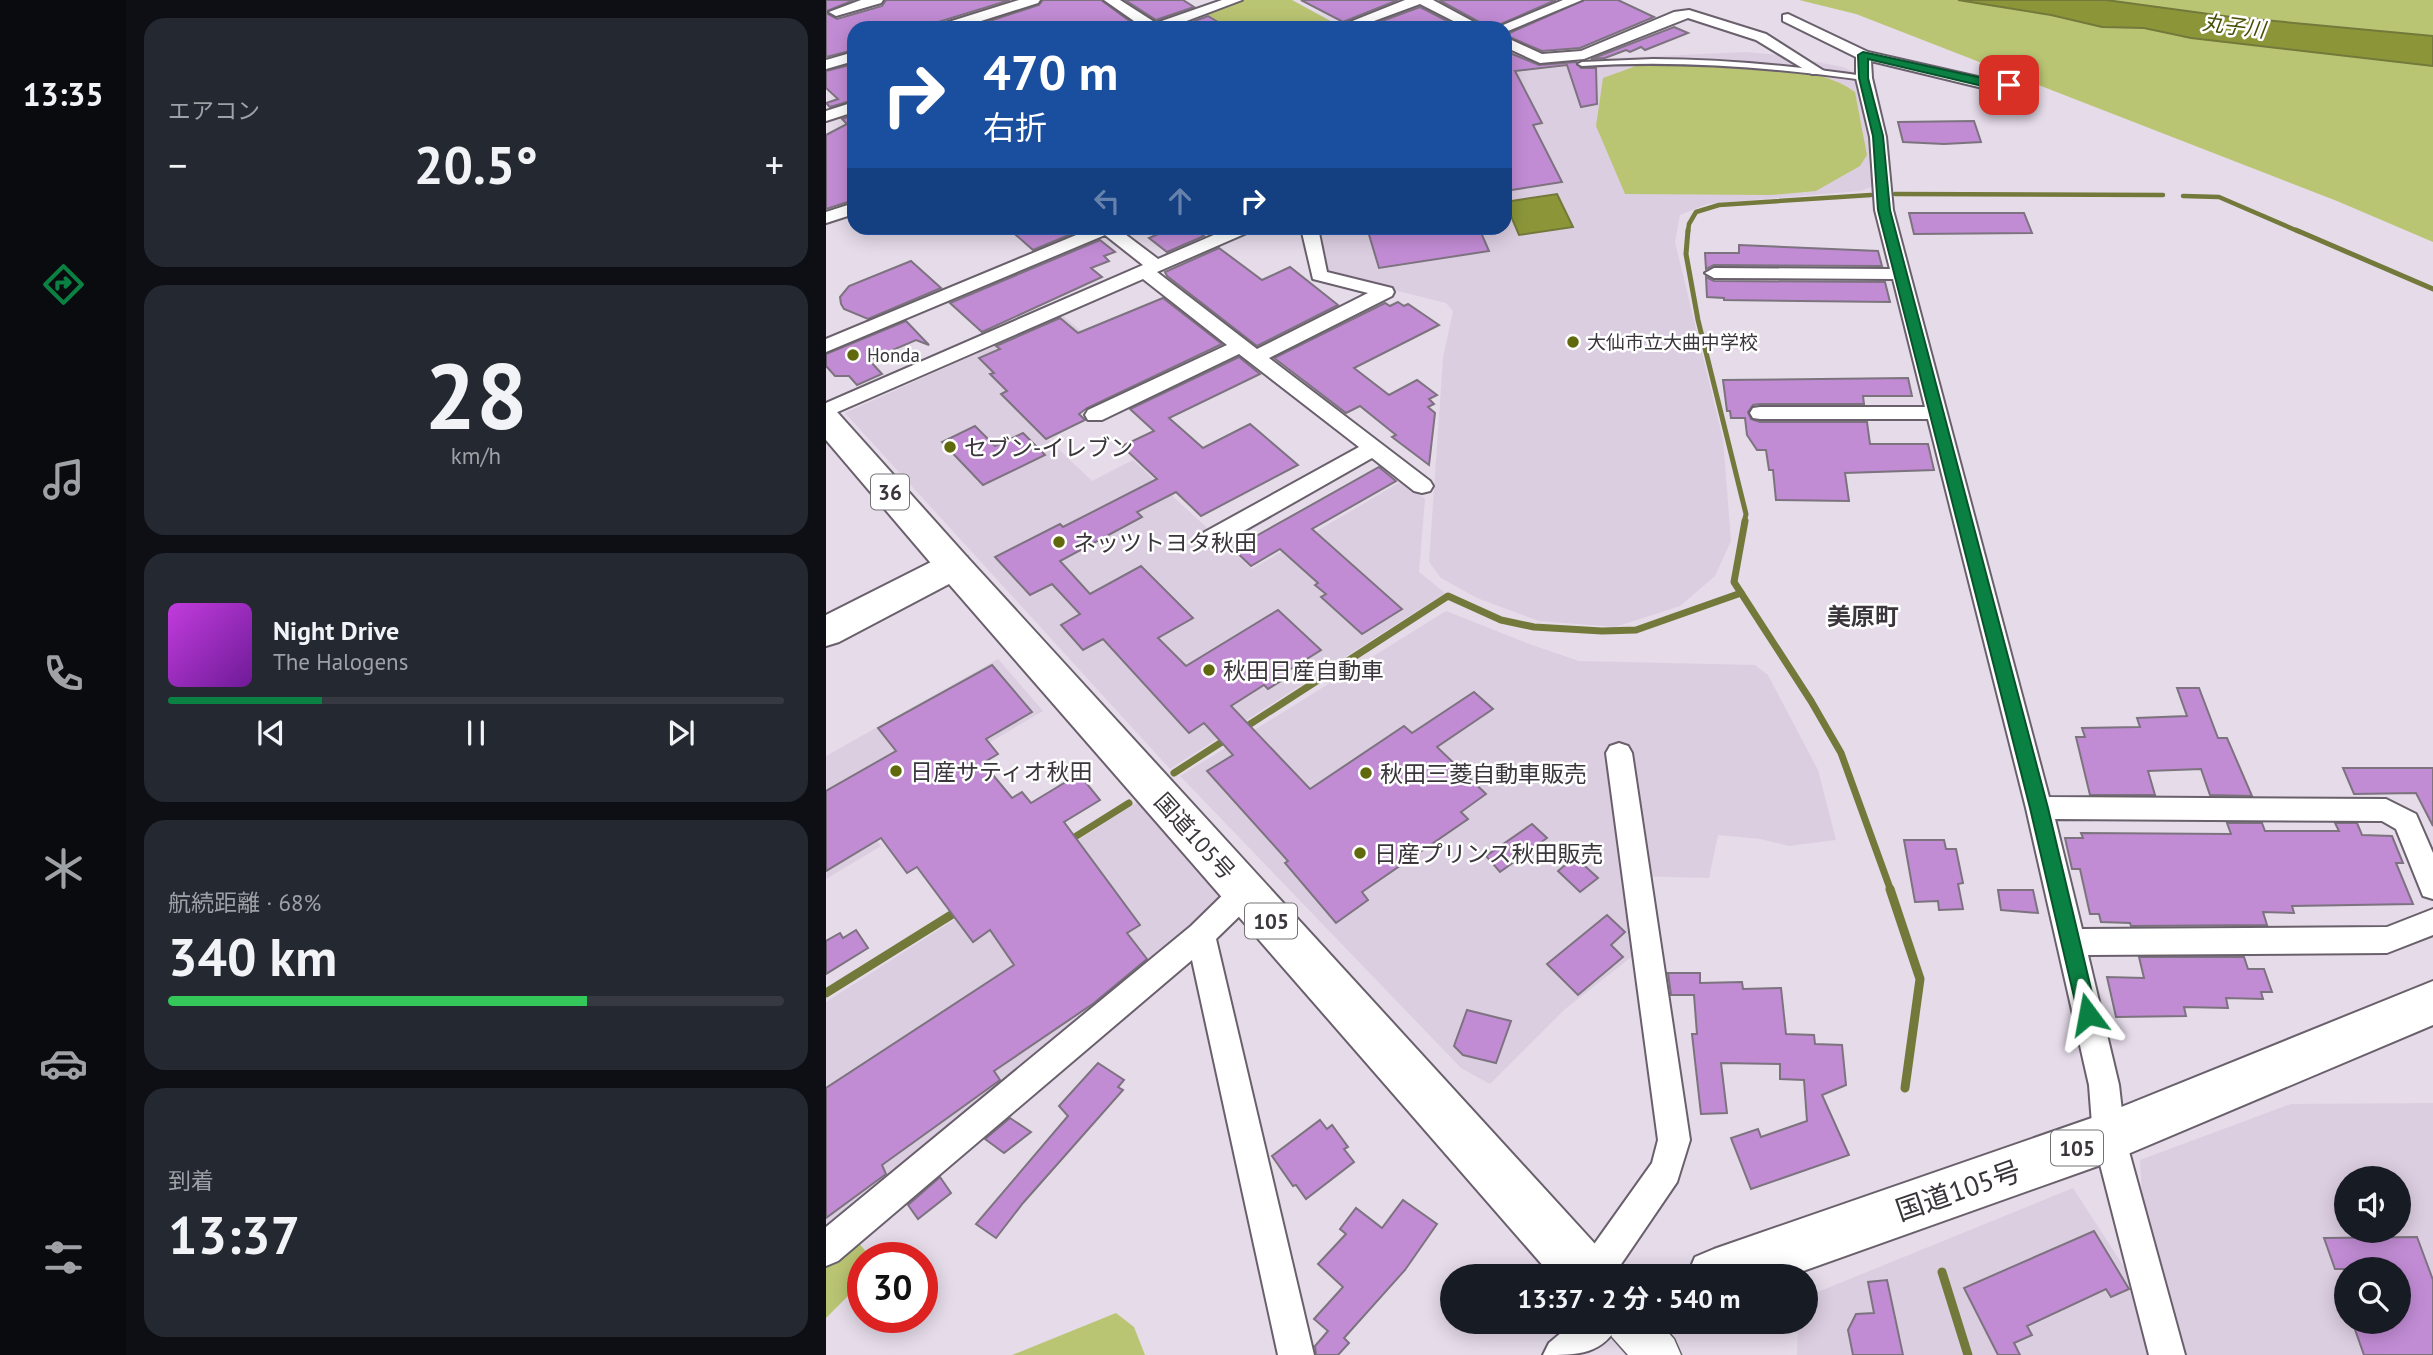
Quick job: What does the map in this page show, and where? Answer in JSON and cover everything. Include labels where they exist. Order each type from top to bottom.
[{"type":"main road","name":"36","points":[[826,419],[954,566]]},
{"type":"main road","points":[[826,632],[954,566]]},
{"type":"main road","name":"国道105号","points":[[954,566],[1579,1264]]},
{"type":"main road","name":"国道105号","points":[[1748,1264],[2109,1137],[2433,1003]]},
{"type":"street","points":[[832,9],[876,0]]},
{"type":"street","points":[[1111,0],[1143,21]]},
{"type":"street","points":[[1174,21],[1235,0]]},
{"type":"street","points":[[1362,21],[1420,0],[1464,21]]},
{"type":"street","points":[[1512,24],[1575,0]]},
{"type":"street","points":[[966,21],[1028,1]]},
{"type":"street","points":[[989,14],[999,21]]},
{"type":"street","points":[[1512,45],[1539,59],[1584,55],[1679,15],[1689,14],[1760,37],[1817,71]]},
{"type":"street","points":[[1788,18],[1863,66],[1991,85],[2009,85]]},
{"type":"street","points":[[826,65],[847,58]]},
{"type":"street","points":[[1863,66],[1878,136],[1884,210],[2039,808],[2104,1085],[2109,1137],[2167,1355]]},
{"type":"street","points":[[826,116],[847,109]]},
{"type":"street","points":[[826,218],[847,210]]},
{"type":"street","points":[[826,346],[1090,235]]},
{"type":"street","points":[[1115,235],[1247,352],[1422,486]]},
{"type":"street","points":[[826,411],[1227,235]]},
{"type":"street","points":[[1095,415],[1385,292],[1319,275],[1311,235]]},
{"type":"street","points":[[1714,273],[1900,274]]},
{"type":"street","points":[[1760,413],[1936,413]]},
{"type":"street","points":[[1211,539],[1372,449]]},
{"type":"street","points":[[1599,1264],[1666,1171],[1674,1140],[1619,753]]},
{"type":"street","points":[[2039,808],[2386,810],[2407,822],[2433,887]]},
{"type":"street","points":[[826,1249],[1201,935],[1245,892]]},
{"type":"street","points":[[2071,942],[2387,940],[2433,922]]},
{"type":"street","points":[[1201,935],[1296,1355]]},
{"type":"street","points":[[1561,1355],[1587,1334]]},
{"type":"street","points":[[1640,1334],[1658,1355]]},
{"type":"lane","points":[[1582,64],[1681,60],[1784,66],[1817,71],[1863,66]]},
{"type":"shaded area","points":[[1243,0],[1292,0],[1331,21],[1218,21],[1205,13]]},
{"type":"shaded area","points":[[1799,0],[1958,0],[2051,15],[2102,27],[2144,28],[2191,38],[2433,66],[2433,242],[2337,201],[1856,14]]},
{"type":"shaded area","points":[[2106,0],[2433,0],[2433,36],[2231,17]]},
{"type":"shaded area","name":"大仙市立大曲中学校","points":[[1746,52],[1781,55],[1843,67],[1855,73],[1873,152],[1872,187],[1860,191],[1707,204],[1680,215],[1675,242],[1723,439],[1731,541],[1715,576],[1680,606],[1615,627],[1539,621],[1477,598],[1441,578],[1429,562],[1443,358],[1453,311],[1446,303],[1330,274],[1326,268],[1319,235],[1512,235],[1512,61]]},
{"type":"shaded area","points":[[1636,66],[1750,66],[1810,74],[1836,81],[1855,92],[1867,155],[1860,166],[1816,191],[1771,195],[1625,194],[1596,126],[1603,78]]},
{"type":"shaded area","points":[[1062,315],[1121,365],[1031,423],[1092,481],[1133,460],[1252,569],[1402,481],[1425,499],[1419,572],[1445,593],[1170,769],[845,413]]},
{"type":"shaded area","points":[[1446,611],[1579,661],[1755,665],[1768,675],[1818,770],[1836,840],[1789,846],[1760,839],[1718,835],[1709,878],[1629,876],[1639,951],[1564,1010],[1490,1084],[1461,1068],[1180,776]]},
{"type":"shaded area","name":"日産サティオ秋田","points":[[998,659],[1043,711],[861,818],[881,846],[826,879],[826,756]]},
{"type":"shaded area","points":[[1147,796],[1232,893],[826,1241],[826,1002]]},
{"type":"shaded area","points":[[2433,1103],[2433,1355],[2185,1355],[2142,1193],[2140,1160],[2291,1104]]},
{"type":"shaded area","points":[[2073,1188],[2137,1287],[2153,1355],[1797,1355],[1798,1334],[1818,1334],[1818,1292]]},
{"type":"shaded area","points":[[847,1245],[847,1297],[826,1318],[826,1261]]},
{"type":"shaded area","points":[[1116,1313],[1134,1327],[1145,1355],[1012,1355]]},
{"type":"water","name":"丸子川","points":[[1958,0],[2106,0],[2231,17],[2433,36],[2433,66],[2191,38],[2144,28],[2102,27],[2051,15]]},
{"type":"water","points":[[1557,194],[1573,227],[1519,235],[1512,218],[1512,201]]},
{"type":"building","points":[[826,0],[854,0],[827,11],[837,19],[882,6],[886,0],[1010,0],[941,21],[847,21],[847,52],[826,57]]},
{"type":"building","points":[[1043,0],[1101,0],[1130,21],[990,21],[1039,5]]},
{"type":"building","points":[[1125,0],[1183,0],[1194,7],[1156,20]]},
{"type":"building","points":[[1301,0],[1398,0],[1346,21]]},
{"type":"building","points":[[1439,0],[1556,0],[1508,21],[1477,21]]},
{"type":"building","points":[[1584,0],[1618,0],[1654,17],[1580,48],[1542,51],[1512,38],[1512,32]]},
{"type":"building","points":[[1420,7],[1447,21],[1382,21]]},
{"type":"building","points":[[1208,16],[1216,21],[1194,21]]},
{"type":"building","points":[[1674,27],[1688,33],[1645,50],[1641,47],[1605,58],[1591,59]]},
{"type":"building","points":[[1512,54],[1539,65],[1576,62],[1581,68],[1596,68],[1597,104],[1581,107],[1567,65],[1515,71],[1542,123],[1533,125],[1562,182],[1512,190]]},
{"type":"building","points":[[847,66],[847,102],[830,107],[826,103],[838,99],[826,88],[826,71]]},
{"type":"building","points":[[1974,121],[1981,142],[1944,144],[1903,142],[1898,122]]},
{"type":"building","points":[[847,124],[847,202],[826,209],[826,135]]},
{"type":"building","points":[[1909,213],[2024,213],[2032,233],[1914,234]]},
{"type":"building","points":[[1016,235],[1069,235],[1033,250]]},
{"type":"building","points":[[1156,235],[1204,236],[1167,252],[1149,238]]},
{"type":"building","points":[[1369,235],[1482,235],[1489,251],[1379,268]]},
{"type":"building","points":[[1100,240],[1115,252],[1104,256],[1109,261],[1091,268],[1102,277],[982,332],[950,303]]},
{"type":"building","points":[[1739,245],[1878,251],[1882,266],[1714,265],[1706,269],[1705,253],[1739,253]]},
{"type":"building","points":[[1219,248],[1262,280],[1290,267],[1338,305],[1257,346],[1165,272]]},
{"type":"building","points":[[911,261],[941,288],[868,319],[844,309],[840,297],[849,286]]},
{"type":"building","points":[[1706,277],[1714,281],[1885,282],[1890,302],[1724,300],[1707,297]]},
{"type":"building","points":[[1163,298],[1222,344],[1087,408],[1079,414],[1085,420],[1046,439],[1001,394],[1007,391],[979,358],[1000,349],[996,346],[1060,318],[1078,333]]},
{"type":"building","points":[[1398,302],[1404,306],[1408,304],[1439,325],[1354,368],[1389,395],[1417,380],[1437,395],[1429,399],[1434,404],[1428,407],[1435,413],[1429,465],[1392,437],[1396,435],[1360,406],[1346,413],[1274,358],[1385,303],[1390,306]]},
{"type":"building","name":"Honda","points":[[906,321],[929,345],[916,340],[869,360],[882,374],[857,385],[849,376],[835,376],[826,366],[826,354]]},
{"type":"building","points":[[1239,357],[1260,374],[1169,418],[1203,448],[1250,424],[1298,465],[1201,516],[1176,492],[1137,512],[1142,517],[1060,561],[1090,594],[1141,566],[1193,618],[1158,638],[1186,666],[1278,610],[1321,650],[1286,672],[1289,676],[1268,689],[1264,685],[1231,706],[1310,789],[1404,726],[1412,733],[1474,692],[1493,709],[1437,747],[1486,794],[1461,812],[1468,819],[1362,892],[1368,900],[1336,923],[1285,863],[1288,861],[1207,771],[1233,755],[1204,723],[1189,733],[1103,639],[1083,650],[1061,625],[1080,614],[1052,584],[1030,595],[995,557],[1060,524],[1063,527],[1157,479],[1122,446],[1154,431],[1130,409]]},
{"type":"building","points":[[1908,378],[1912,396],[1863,396],[1864,404],[1760,404],[1753,405],[1748,412],[1751,419],[1760,422],[1867,422],[1870,444],[1928,444],[1934,470],[1845,473],[1849,501],[1776,500],[1773,470],[1769,470],[1766,450],[1757,450],[1747,435],[1745,418],[1731,418],[1730,411],[1727,411],[1723,380]]},
{"type":"building","points":[[975,426],[995,446],[1023,433],[1045,455],[983,485],[942,442]]},
{"type":"building","points":[[1379,467],[1396,481],[1312,529],[1402,609],[1362,634],[1321,597],[1326,594],[1315,585],[1318,583],[1280,549],[1251,566],[1233,549]]},
{"type":"building","points":[[992,665],[1032,712],[986,739],[998,754],[983,763],[1012,798],[1022,792],[1031,803],[1079,774],[1100,800],[1064,822],[1140,925],[1127,933],[1147,959],[1094,1003],[994,1071],[1000,1080],[882,1165],[886,1174],[826,1218],[826,1088],[1014,965],[990,930],[973,942],[917,867],[907,873],[881,838],[826,871],[826,791],[896,751],[878,728]]},
{"type":"building","points":[[2177,688],[2199,688],[2218,738],[2227,738],[2252,796],[2210,795],[2201,769],[2148,771],[2155,795],[2090,795],[2076,737],[2085,737],[2082,728],[2140,727],[2137,718],[2187,716]]},
{"type":"building","points":[[2343,768],[2433,768],[2433,826],[2416,793],[2354,794]]},
{"type":"building","points":[[2227,823],[2262,823],[2265,831],[2339,831],[2335,823],[2357,823],[2362,835],[2392,836],[2403,863],[2396,863],[2413,904],[2292,906],[2294,913],[2263,912],[2267,925],[2131,926],[2130,923],[2101,922],[2099,914],[2090,914],[2080,869],[2072,869],[2065,838],[2083,838],[2081,833],[2231,834]]},
{"type":"building","points":[[1532,824],[1547,838],[1500,872],[1486,856]]},
{"type":"building","points":[[1904,840],[1944,840],[1946,849],[1956,849],[1963,883],[1958,884],[1963,909],[1939,910],[1938,901],[1915,902]]},
{"type":"building","points":[[1575,857],[1598,878],[1580,892],[1558,871]]},
{"type":"building","points":[[1998,890],[2033,890],[2038,913],[2001,910]]},
{"type":"building","points":[[1607,915],[1625,932],[1611,945],[1623,957],[1578,995],[1547,964]]},
{"type":"building","points":[[856,930],[868,948],[826,974],[826,941],[840,933],[843,938]]},
{"type":"building","points":[[2139,957],[2244,957],[2248,969],[2264,969],[2272,992],[2261,992],[2263,999],[2226,998],[2228,1008],[2184,1007],[2186,1016],[2116,1017],[2107,977],[2144,978]]},
{"type":"building","points":[[1668,973],[1700,973],[1700,983],[1742,982],[1743,989],[1781,988],[1786,1034],[1814,1035],[1815,1044],[1842,1045],[1846,1085],[1822,1095],[1849,1155],[1751,1189],[1731,1138],[1758,1129],[1761,1137],[1807,1121],[1804,1080],[1780,1079],[1780,1064],[1721,1063],[1727,1113],[1701,1114],[1692,1034],[1697,1034],[1694,995],[1671,995]]},
{"type":"building","points":[[1467,1010],[1511,1021],[1496,1063],[1463,1055],[1454,1046]]},
{"type":"building","points":[[1098,1063],[1124,1080],[1118,1087],[1123,1090],[1023,1203],[996,1238],[976,1224],[1068,1116],[1059,1106]]},
{"type":"building","points":[[1010,1118],[1031,1132],[1004,1153],[985,1139]]},
{"type":"building","points":[[1320,1120],[1327,1129],[1332,1125],[1348,1147],[1344,1149],[1354,1162],[1306,1199],[1296,1185],[1293,1186],[1272,1156]]},
{"type":"building","points":[[940,1177],[951,1193],[918,1219],[908,1205]]},
{"type":"building","points":[[1403,1200],[1437,1224],[1405,1270],[1344,1338],[1349,1343],[1338,1355],[1316,1355],[1315,1346],[1328,1331],[1314,1319],[1343,1287],[1318,1264],[1346,1234],[1340,1229],[1356,1208],[1382,1228]]},
{"type":"building","points":[[2094,1231],[2129,1289],[2111,1297],[2106,1289],[2027,1326],[2032,1335],[2014,1343],[2020,1355],[1998,1355],[1964,1288]]},
{"type":"building","points":[[2411,1237],[2417,1237],[2433,1280],[2433,1355],[2364,1355],[2357,1334],[2411,1334],[2411,1257],[2334,1257],[2334,1266],[2324,1238],[2334,1238],[2334,1243],[2411,1243]]},
{"type":"building","points":[[1887,1280],[1903,1355],[1853,1355],[1848,1330],[1856,1314],[1874,1313],[1868,1282]]},
{"type":"waterway","points":[[1895,194],[2163,195]]},
{"type":"waterway","points":[[1688,232],[1696,212],[1719,205],[1871,195]]},
{"type":"waterway","points":[[2183,196],[2219,197],[2300,232]]},
{"type":"waterway","points":[[1688,230],[1686,254],[1698,320],[1746,514],[1744,523]]},
{"type":"waterway","points":[[2296,230],[2433,289]]},
{"type":"waterway","points":[[1745,521],[1734,582],[1811,701],[1841,753],[1891,891]]},
{"type":"waterway","points":[[1241,730],[1448,596],[1501,620],[1534,627],[1602,631],[1636,630],[1741,593]]},
{"type":"waterway","points":[[1174,773],[1228,738]]},
{"type":"waterway","points":[[1070,840],[1129,803]]},
{"type":"waterway","points":[[1890,889],[1920,979],[1905,1088]]},
{"type":"waterway","points":[[826,993],[959,910]]},
{"type":"waterway","points":[[1942,1272],[1968,1355]]},
{"type":"place","name":"大仙市立大曲中学校","points":[[1573,342]]},
{"type":"place","name":"Honda","points":[[853,355]]},
{"type":"place","name":"セブン-イレブン","points":[[950,447]]},
{"type":"place","name":"ネッツトヨタ秋田","points":[[1059,542]]},
{"type":"place","name":"秋田日産自動車","points":[[1209,670]]},
{"type":"place","name":"日産サティオ秋田","points":[[896,771]]},
{"type":"place","name":"秋田三菱自動車販売","points":[[1366,773]]},
{"type":"place","name":"日産プリンス秋田販売","points":[[1360,853]]},
{"type":"district","name":"美原町","points":[[1863,616]]},
{"type":"route","points":[[2009,85],[1991,85],[1863,55],[1864,78],[1878,136],[1884,210],[2039,808],[2088,1014]]}]
